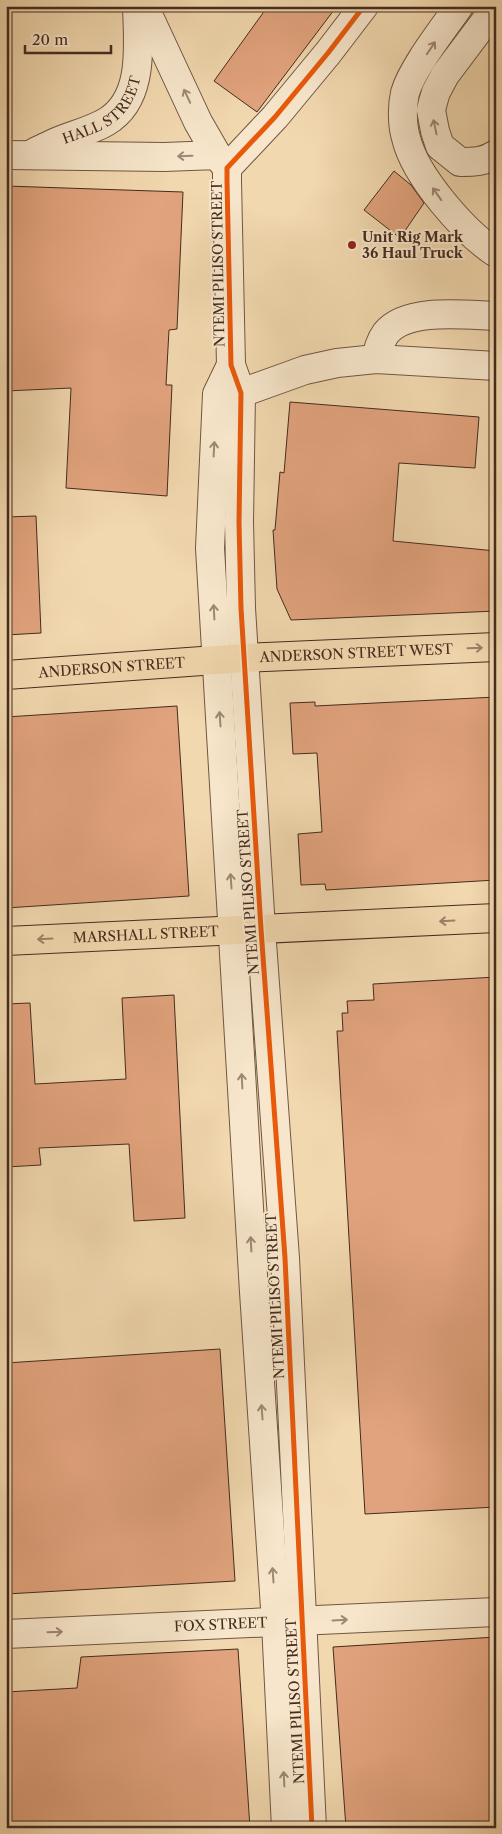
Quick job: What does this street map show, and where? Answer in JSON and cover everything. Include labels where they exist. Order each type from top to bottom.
[{"type":"main road","name":"ANDERSON STREET WEST","points":[[217,660],[496,647]]},
{"type":"main road","name":"ANDERSON STREET","points":[[6,675],[217,660]]},
{"type":"main road","name":"MARSHALL STREET","points":[[6,941],[496,918]]},
{"type":"street","name":"HALL STREET","points":[[17,156],[87,131],[107,121],[119,111],[127,100],[132,88],[138,65],[137,6]]},
{"type":"street","points":[[144,6],[198,122],[222,162]]},
{"type":"street","name":"NTEMI PILISO STREET","points":[[312,1828],[254,1292],[210,548],[231,365],[222,162],[274,117],[328,53],[364,6]]},
{"type":"street","points":[[459,6],[411,77],[405,94],[403,112],[405,138],[422,172],[446,207],[486,247],[496,254]]},
{"type":"street","points":[[496,7],[445,75],[436,92],[431,110],[440,146],[460,162],[476,162],[490,159],[496,154]]},
{"type":"street","name":"HALL STREET","points":[[17,156],[164,157],[222,162]]},
{"type":"street","points":[[465,227],[496,229]]},
{"type":"street","points":[[376,359],[381,340],[386,332],[396,324],[433,315],[496,316]]},
{"type":"street","points":[[229,394],[305,370],[337,363],[376,359],[496,366]]},
{"type":"street","name":"NTEMI PILISO STREET","points":[[229,394],[239,522],[244,658],[261,929],[285,1258],[289,1622],[286,1828]]},
{"type":"street","name":"FOX STREET","points":[[6,1634],[496,1612]]},
{"type":"building","points":[[268,6],[337,6],[257,112],[214,81]]},
{"type":"building","points":[[394,171],[411,185],[424,203],[400,238],[364,210]]},
{"type":"building","points":[[6,186],[183,192],[177,329],[169,330],[166,385],[172,385],[167,496],[66,488],[71,388],[6,391]]},
{"type":"building","points":[[290,402],[479,417],[475,468],[399,463],[393,541],[496,551],[496,611],[291,620],[277,589],[273,530],[275,530],[280,472],[284,473]]},
{"type":"building","points":[[36,516],[41,633],[6,635],[6,517]]},
{"type":"building","points":[[496,697],[496,880],[326,890],[325,884],[301,885],[298,834],[322,832],[317,753],[293,754],[290,703],[315,702],[315,706]]},
{"type":"building","points":[[177,706],[189,896],[6,908],[6,717]]},
{"type":"building","points":[[496,977],[496,1507],[365,1514],[337,1031],[343,1031],[342,1013],[348,1013],[347,1001],[374,1000],[373,984]]},
{"type":"building","points":[[174,995],[185,1218],[134,1221],[129,1144],[39,1148],[41,1165],[6,1167],[6,1004],[30,1003],[35,1084],[126,1079],[122,998]]},
{"type":"building","points":[[220,1349],[235,1581],[6,1594],[6,1363]]},
{"type":"building","points":[[496,1637],[496,1828],[346,1828],[333,1647]]},
{"type":"building","points":[[238,1649],[250,1828],[6,1828],[6,1692],[77,1688],[81,1657]]},
{"type":"cycle path","points":[[312,1828],[285,1258],[261,929],[241,608],[239,522],[241,393],[231,365],[227,168],[275,117],[364,6]]},
{"type":"place","name":"Unit Rig Mark 36 Haul Truck","points":[[352,245]]}]
